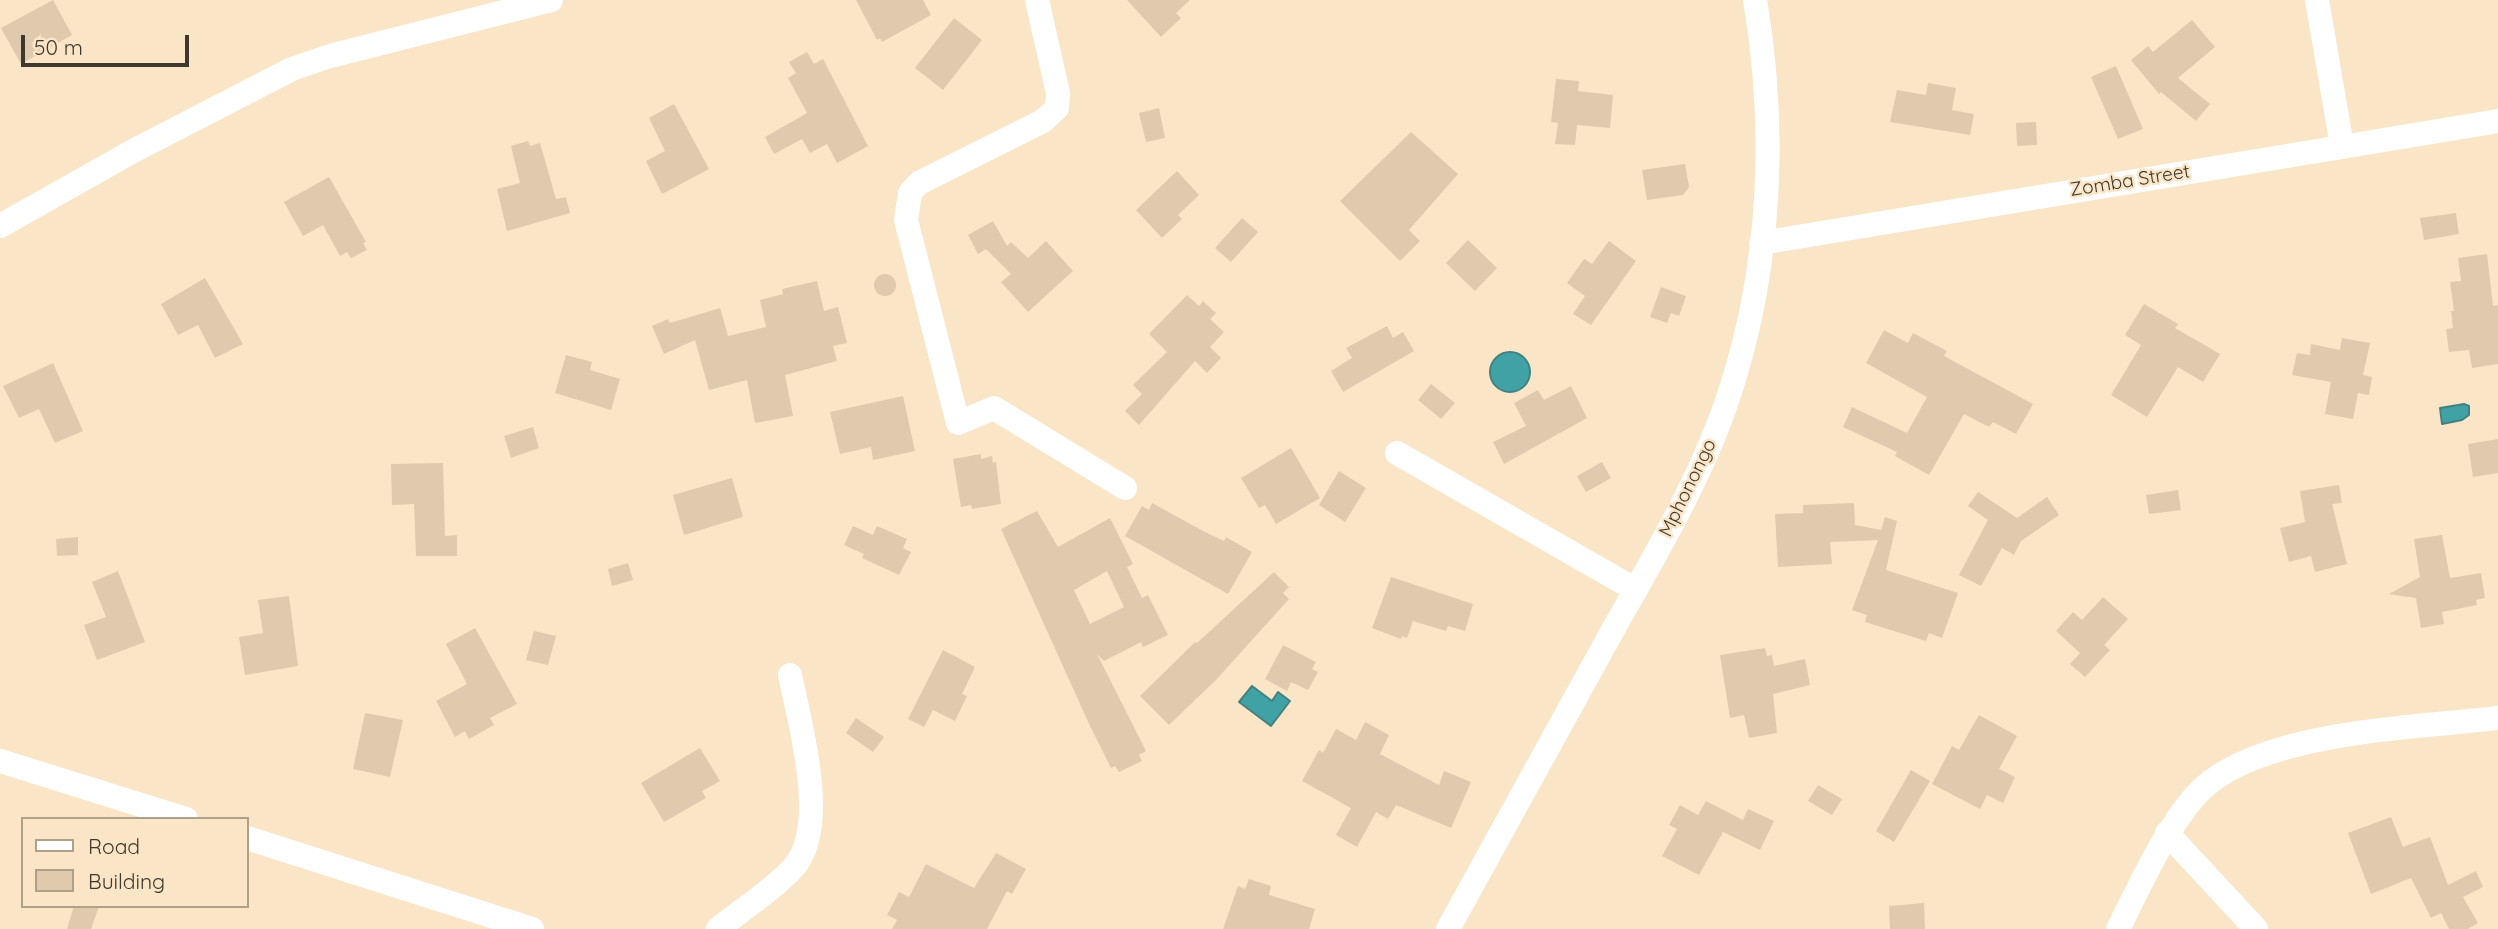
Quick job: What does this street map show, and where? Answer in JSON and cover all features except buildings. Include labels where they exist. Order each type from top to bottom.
[{"type":"street","points":[[0,226],[135,150],[292,69],[374,44],[551,0]]},
{"type":"street","points":[[1037,0],[1058,93],[1057,108],[1043,121],[919,183],[910,193],[906,219],[958,423],[994,408],[1125,488]]},
{"type":"street","name":"Mphonongo","points":[[1448,929],[1636,590],[1715,435],[1731,390],[1752,307],[1769,162],[1766,84],[1755,0]]},
{"type":"street","points":[[2317,0],[2342,146]]},
{"type":"street","name":"Zomba Street","points":[[1761,243],[2498,121]]},
{"type":"street","points":[[1397,453],[1636,590]]},
{"type":"street","points":[[718,929],[793,869],[806,843],[810,824],[807,758],[790,675]]},
{"type":"street","points":[[2118,929],[2167,833],[2196,795],[2238,763],[2308,741],[2498,718]]},
{"type":"street","points":[[0,761],[180,817]]},
{"type":"street","points":[[2167,833],[2256,929]]},
{"type":"street","points":[[248,838],[532,929]]},
{"type":"water","points":[[1510,352],[1524,358],[1530,372],[1524,386],[1510,392],[1496,386],[1490,372],[1496,358]]},
{"type":"water","points":[[2464,404],[2469,406],[2469,415],[2462,420],[2442,424],[2440,408]]},
{"type":"water","points":[[1252,686],[1272,701],[1278,692],[1290,701],[1271,726],[1239,702]]}]
